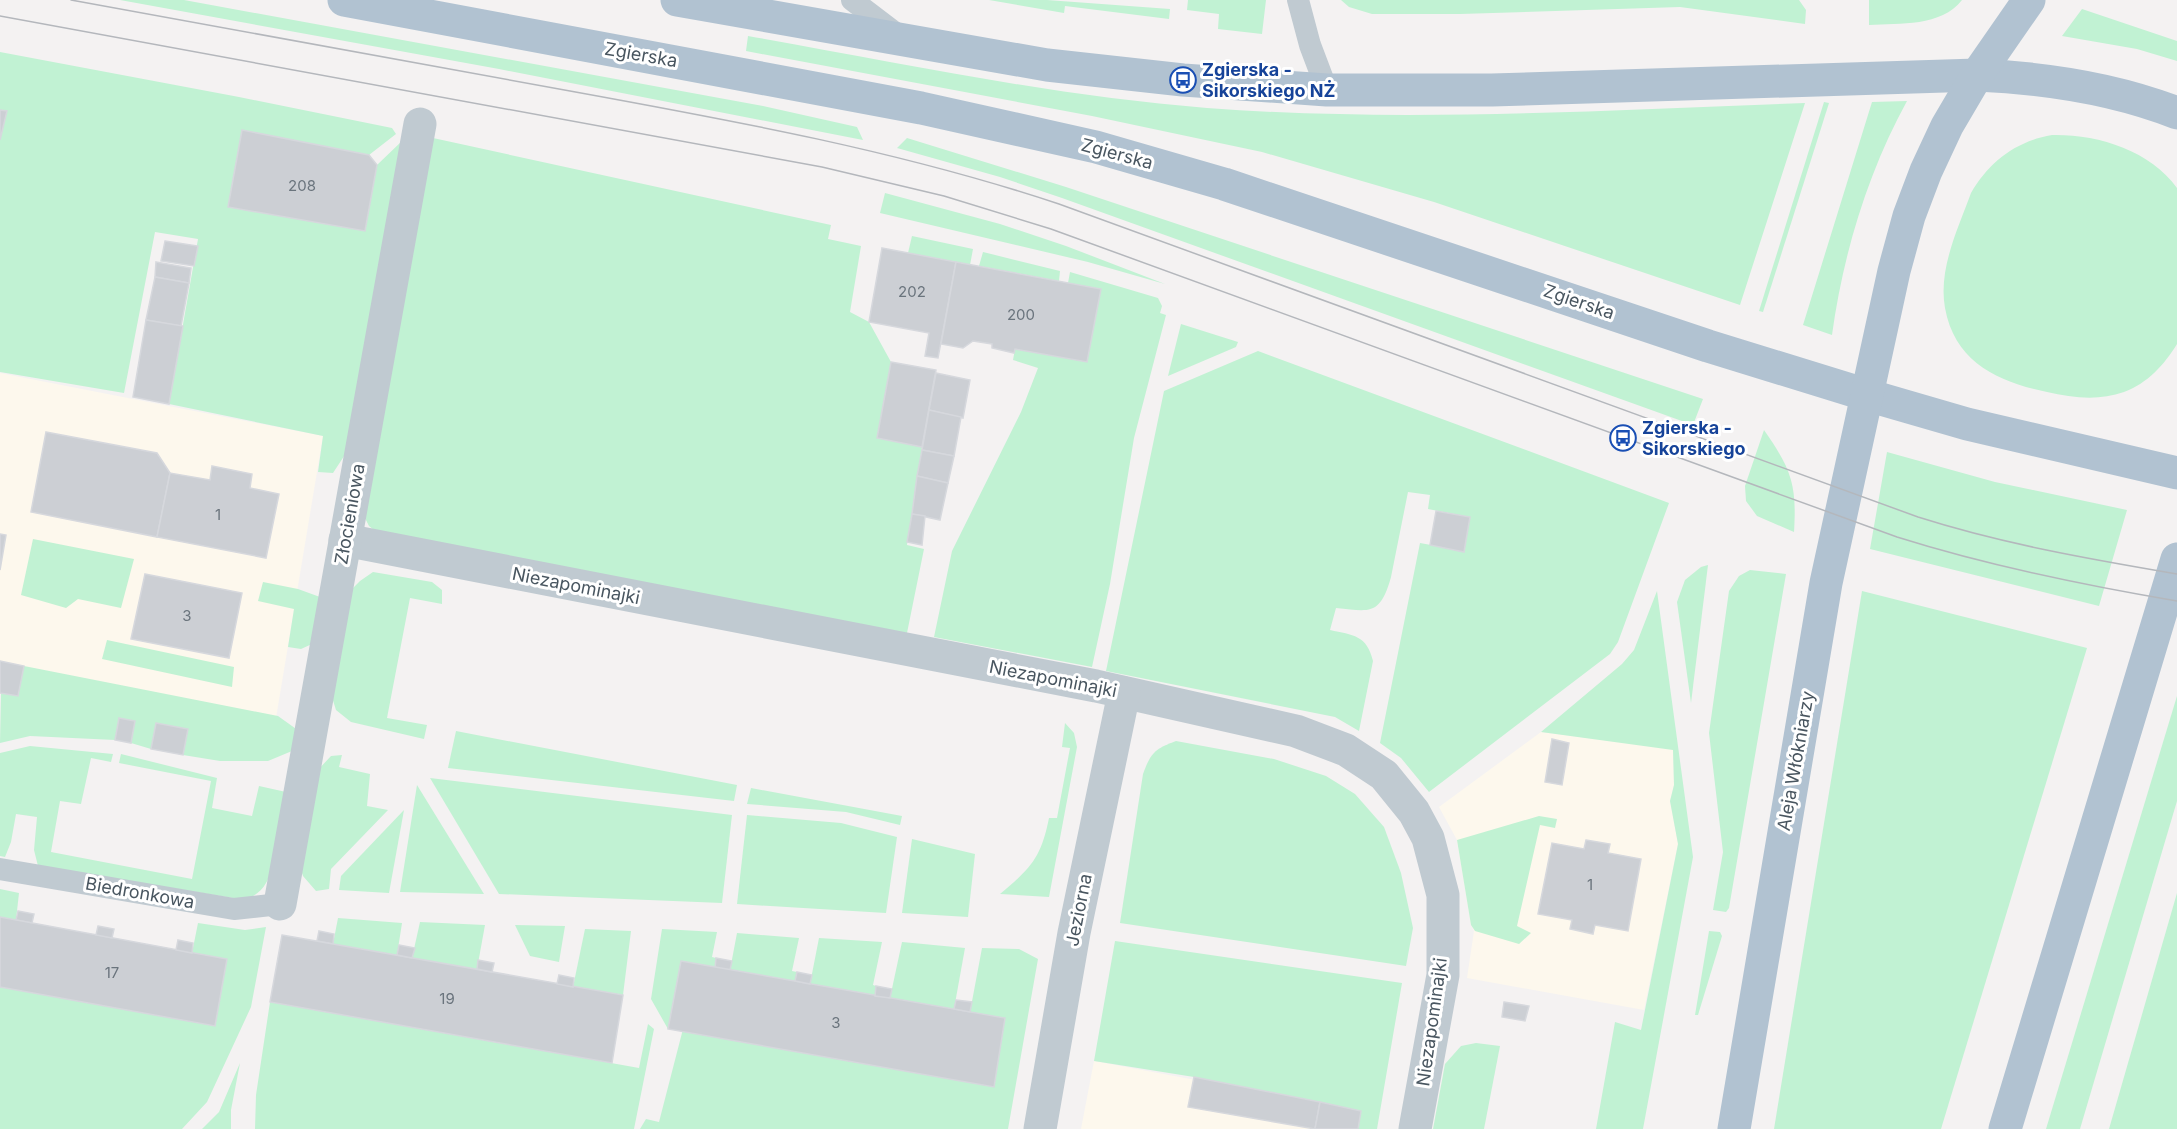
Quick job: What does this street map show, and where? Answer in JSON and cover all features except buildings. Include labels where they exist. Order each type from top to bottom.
[{"type":"main road","name":"Zgierska","points":[[344,0],[921,108],[1096,147],[1224,184],[1764,364],[1867,396],[1967,424],[2177,473]]},
{"type":"main road","points":[[678,0],[1068,68],[1183,80],[1327,90],[1492,90],[1977,75],[2021,77],[2079,87],[2125,97],[2177,113]]},
{"type":"main road","name":"Aleja Włókniarzy","points":[[1734,1129],[1826,583],[1894,271],[1909,216],[1926,171],[1947,126],[1977,75],[2029,0]]},
{"type":"main road","points":[[2005,1129],[2177,559]]},
{"type":"street","name":"Złocieniowa","points":[[280,904],[420,124]]},
{"type":"street","name":"Niezapominajki","points":[[345,540],[1124,693],[1296,731],[1346,750],[1384,775],[1414,812],[1428,838],[1443,895],[1443,975],[1415,1129]]},
{"type":"street","name":"Jeziorna","points":[[1040,1129],[1074,933],[1124,693]]},
{"type":"lane","points":[[852,0],[904,40]]},
{"type":"lane","points":[[1298,0],[1307,36],[1327,90]]},
{"type":"lane","name":"Biedronkowa","points":[[0,869],[234,909],[280,904]]},
{"type":"shaded area","points":[[0,373],[323,436],[271,748],[0,694]]},
{"type":"shaded area","points":[[1541,732],[1673,749],[1674,785],[1670,801],[1678,844],[1644,1010],[1467,978],[1474,931],[1471,925],[1457,840],[1439,807]]},
{"type":"shaded area","points":[[1094,1061],[1361,1111],[1358,1129],[1081,1129]]},
{"type":"green space","points":[[120,0],[184,0],[763,106],[857,127],[863,140],[499,69]]},
{"type":"green space","points":[[989,0],[1047,0],[1170,9],[1169,19],[1065,6],[1064,13]]},
{"type":"green space","points":[[1188,0],[1266,0],[1262,34],[1218,29],[1219,14],[1187,10]]},
{"type":"green space","points":[[1341,0],[1799,0],[1806,10],[1805,24],[1680,7],[1460,14],[1372,14],[1349,7]]},
{"type":"green space","points":[[1869,0],[1962,0],[1953,9],[1932,19],[1869,25]]},
{"type":"green space","points":[[2082,9],[2177,41],[2177,61],[2137,49],[2062,36]]},
{"type":"green space","points":[[748,36],[1035,87],[1150,103],[1207,108],[1356,115],[1431,115],[1581,112],[1805,103],[1740,305],[1434,202],[1262,152],[1092,116],[746,51]]},
{"type":"green space","points":[[0,52],[392,128],[396,134],[369,155],[377,165],[402,141],[352,444],[333,473],[318,472],[323,436],[169,404],[198,239],[155,232],[124,393],[0,372]]},
{"type":"green space","points":[[1907,101],[1880,156],[1859,214],[1843,274],[1832,335],[1803,325],[1872,102]]},
{"type":"green space","points":[[1824,102],[1829,103],[1763,312],[1759,311]]},
{"type":"green space","points":[[2052,135],[2087,138],[2121,147],[2152,164],[2177,188],[2177,344],[2161,366],[2141,384],[2115,395],[2096,398],[2066,396],[2029,388],[1996,376],[1969,356],[1958,343],[1950,327],[1945,308],[1944,279],[1947,264],[1971,193],[1986,172],[2005,155],[2027,142]]},
{"type":"green space","points":[[433,138],[831,225],[828,239],[861,246],[850,312],[869,322],[891,362],[877,438],[922,447],[907,545],[924,549],[907,633],[380,535],[369,526],[364,516]]},
{"type":"green space","points":[[907,138],[1066,187],[1703,399],[1693,425],[1062,198],[1000,177],[897,148]]},
{"type":"green space","points":[[885,193],[1000,224],[1066,246],[1165,284],[1088,262],[880,213]]},
{"type":"green space","points":[[912,236],[973,249],[970,265],[908,253]]},
{"type":"green space","points":[[983,252],[1060,271],[1059,281],[979,266]]},
{"type":"green space","points":[[1070,272],[1158,298],[1162,306],[1160,313],[1166,315],[1134,438],[1110,584],[1092,667],[934,637],[952,551],[1021,412],[1038,368],[1013,360],[1015,349],[1087,361],[1101,289],[1068,283]]},
{"type":"green space","points":[[1181,324],[1238,342],[1236,347],[1168,376]]},
{"type":"green space","points":[[1258,351],[1669,503],[1618,642],[1610,654],[1429,792],[1401,758],[1380,743],[1420,543],[1464,551],[1470,517],[1428,509],[1430,495],[1408,492],[1391,577],[1382,599],[1372,609],[1336,608],[1330,630],[1352,635],[1363,641],[1373,661],[1359,731],[1335,717],[1106,671],[1164,391]]},
{"type":"green space","points":[[1764,430],[1790,478],[1794,501],[1794,532],[1757,516],[1746,501],[1745,486]]},
{"type":"green space","points":[[1887,452],[1995,482],[2127,510],[2099,606],[1870,549]]},
{"type":"green space","points":[[33,539],[134,559],[121,608],[78,599],[66,608],[21,595]]},
{"type":"green space","points":[[1708,565],[1691,703],[1677,602],[1685,580],[1701,567]]},
{"type":"green space","points":[[1750,570],[1786,574],[1729,908],[1726,912],[1713,910],[1723,852],[1709,733],[1729,591],[1739,576]]},
{"type":"green space","points":[[373,572],[432,582],[442,590],[442,604],[410,598],[387,718],[427,725],[424,739],[351,722],[336,710],[330,691],[349,592]]},
{"type":"green space","points":[[263,582],[298,589],[320,597],[312,644],[301,649],[288,647],[294,609],[258,601]]},
{"type":"green space","points":[[1657,591],[1693,857],[1643,1129],[1596,1129],[1615,1022],[1641,1030],[1678,844],[1670,801],[1674,785],[1673,750],[1541,732],[1622,664],[1634,650]]},
{"type":"green space","points":[[1862,591],[2087,648],[1941,1129],[1774,1129]]},
{"type":"green space","points":[[107,640],[234,667],[232,687],[102,659]]},
{"type":"green space","points":[[24,666],[278,716],[299,731],[292,751],[268,761],[220,761],[183,755],[156,723],[151,749],[131,743],[119,719],[115,740],[30,736],[0,743],[1,693],[18,696]]},
{"type":"green space","points":[[2177,696],[2177,801],[2080,1129],[2046,1129]]},
{"type":"green space","points":[[1065,723],[1074,733],[1077,747],[1049,897],[1000,894],[1020,877],[1033,861],[1042,843],[1049,818],[1057,818],[1070,748],[1062,747]]},
{"type":"green space","points":[[456,731],[737,785],[734,801],[448,768]]},
{"type":"green space","points":[[1176,741],[1274,759],[1326,776],[1355,794],[1384,827],[1401,873],[1413,928],[1406,966],[1120,923],[1143,774],[1155,752]]},
{"type":"green space","points":[[30,746],[113,754],[111,762],[91,758],[81,804],[60,801],[51,852],[192,879],[211,781],[119,763],[121,754],[217,778],[212,808],[252,816],[259,786],[286,792],[277,853],[266,883],[262,889],[245,900],[38,866],[34,850],[37,817],[16,814],[11,842],[5,857],[0,856],[0,753]]},
{"type":"green space","points":[[342,755],[339,767],[370,774],[367,806],[388,810],[331,869],[329,889],[316,891],[303,876],[298,861],[317,771],[331,756]]},
{"type":"green space","points":[[430,778],[732,815],[722,903],[499,894]]},
{"type":"green space","points":[[417,785],[484,894],[400,892]]},
{"type":"green space","points":[[751,788],[902,816],[900,825],[846,812],[747,804]]},
{"type":"green space","points":[[404,810],[389,893],[339,890],[341,876]]},
{"type":"green space","points":[[747,815],[841,823],[897,837],[886,913],[737,904]]},
{"type":"green space","points":[[1539,816],[1557,819],[1555,828],[1540,825],[1517,926],[1531,933],[1519,944],[1475,931],[1471,925],[1457,840]]},
{"type":"green space","points":[[912,839],[975,854],[968,917],[902,913]]},
{"type":"green space","points":[[0,889],[19,893],[16,920],[0,917]]},
{"type":"green space","points":[[2177,893],[2177,1129],[2109,1129]]},
{"type":"green space","points":[[338,918],[402,923],[397,955],[333,944]]},
{"type":"green space","points":[[420,922],[485,925],[477,969],[412,958]]},
{"type":"green space","points":[[198,923],[245,930],[266,927],[251,1007],[207,1102],[182,1129],[0,1129],[0,987],[215,1026],[227,959],[192,953]]},
{"type":"green space","points":[[515,925],[565,926],[559,962],[530,956]]},
{"type":"green space","points":[[585,929],[631,931],[623,995],[573,987]]},
{"type":"green space","points":[[662,929],[717,932],[712,957],[716,958],[715,968],[681,962],[668,1029],[651,999]]},
{"type":"green space","points":[[1709,931],[1720,932],[1722,936],[1698,1015],[1695,1015]]},
{"type":"green space","points":[[737,933],[799,938],[792,971],[797,972],[795,981],[730,970]]},
{"type":"green space","points":[[819,938],[882,942],[873,985],[876,986],[875,996],[810,984]]},
{"type":"green space","points":[[1115,941],[1402,983],[1377,1129],[1358,1129],[1320,1102],[1194,1077],[1094,1061]]},
{"type":"green space","points":[[902,942],[965,948],[954,1009],[890,998]]},
{"type":"green space","points":[[982,948],[1019,949],[1038,959],[1008,1129],[640,1129],[646,1119],[659,1122],[683,1029],[970,1012]]},
{"type":"green space","points":[[270,1002],[639,1068],[648,1024],[654,1029],[634,1129],[255,1129],[256,1095]]},
{"type":"green space","points":[[1476,1043],[1500,1046],[1484,1129],[1433,1129],[1445,1064],[1461,1046]]},
{"type":"green space","points":[[240,1063],[231,1110],[231,1129],[202,1129],[219,1112]]},
{"type":"tram line","points":[[71,0],[694,114],[817,139],[939,168],[1059,204],[1918,517],[2014,543],[2177,574]]},
{"type":"tram line","points":[[0,16],[822,167],[944,196],[1051,229],[1897,537],[2036,574],[2177,601]]},
{"type":"place","name":"Zgierska - Sikorskiego NŻ","points":[[1183,80]]},
{"type":"place","name":"Zgierska - Sikorskiego","points":[[1623,438]]}]
